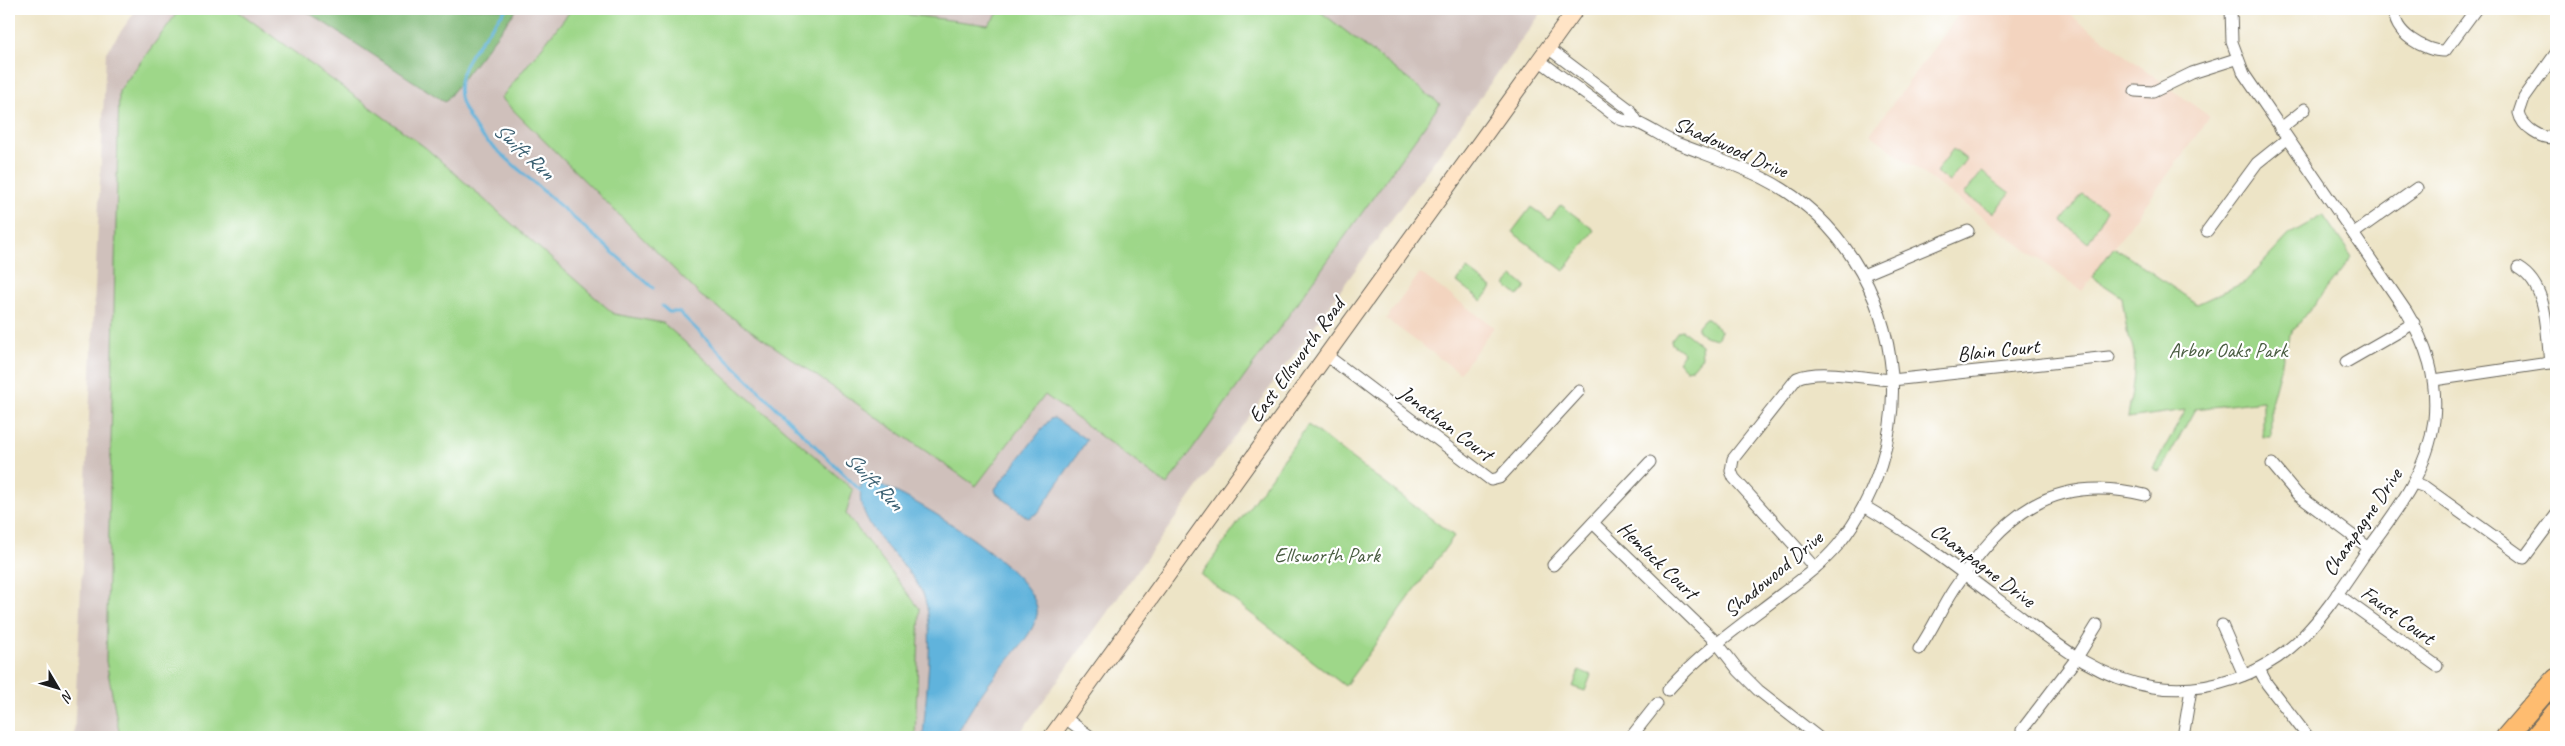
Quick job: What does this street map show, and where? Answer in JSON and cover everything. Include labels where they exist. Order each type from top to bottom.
[{"type":"highway","points":[[2506,737],[2556,679]]},
{"type":"highway","points":[[2535,737],[2556,712]]},
{"type":"main road","name":"East Ellsworth Road","points":[[1053,737],[1576,9]]},
{"type":"street","name":"Champagne Drive","points":[[1864,506],[1912,534],[2076,659],[2107,675],[2131,683],[2172,690],[2191,689],[2226,682],[2244,675],[2259,668],[2302,637],[2337,594],[2414,482],[2432,432],[2434,380],[2424,345],[2414,323],[2354,233],[2253,90],[2236,59],[2232,42],[2231,9]]},
{"type":"street","points":[[2395,9],[2394,18],[2399,27],[2424,48],[2434,51],[2445,51],[2476,9]]},
{"type":"street","points":[[2556,53],[2524,98],[2519,112],[2524,124],[2542,137],[2556,137]]},
{"type":"street","name":"Shadowood Drive","points":[[1543,54],[1621,120],[1638,123],[1673,142],[1747,170],[1782,189],[1826,225],[1851,255],[1863,275],[1883,320],[1892,380],[1891,412],[1886,446],[1879,472],[1864,506],[1836,547],[1815,568],[1694,661],[1668,690]]},
{"type":"street","points":[[2135,92],[2153,92],[2192,73],[2236,59]]},
{"type":"street","points":[[2280,129],[2305,109]]},
{"type":"street","points":[[2207,232],[2257,163],[2287,140]]},
{"type":"street","points":[[2354,233],[2417,188]]},
{"type":"street","points":[[1863,275],[1968,231]]},
{"type":"street","points":[[2434,380],[2553,362],[2538,290],[2531,278],[2518,268]]},
{"type":"street","points":[[2346,362],[2414,323]]},
{"type":"street","name":"Jonathan Court","points":[[1326,355],[1490,480],[1499,478],[1579,391]]},
{"type":"street","name":"Blain Court","points":[[1815,568],[1734,478],[1731,464],[1797,378],[1807,375],[1860,375],[1892,380],[2109,357]]},
{"type":"street","name":"Hemlock Court","points":[[1554,566],[1650,462]]},
{"type":"street","points":[[2272,464],[2298,495],[2369,548]]},
{"type":"street","points":[[2414,482],[2425,487],[2524,558],[2556,515]]},
{"type":"street","points":[[1919,648],[1965,574],[2005,524],[2045,499],[2084,489],[2105,488],[2145,495]]},
{"type":"street","name":"Hemlock Court","points":[[1593,523],[1718,644],[1739,671],[1758,690],[1818,737]]},
{"type":"street","name":"Faust Court","points":[[2337,594],[2437,666]]},
{"type":"street","points":[[2022,730],[2076,659],[2097,625]]},
{"type":"street","points":[[2222,625],[2244,675]]},
{"type":"street","points":[[2259,668],[2267,684],[2308,737]]},
{"type":"street","points":[[2183,737],[2191,689]]},
{"type":"street","points":[[1631,737],[1656,704]]},
{"type":"street","points":[[1065,718],[1091,737]]},
{"type":"shaded area","points":[[137,9],[1544,9],[1017,737],[74,737],[106,52]]},
{"type":"shaded area","points":[[1963,9],[2062,9],[2210,117],[2082,291],[1870,134]]},
{"type":"shaded area","points":[[1420,273],[1494,327],[1460,373],[1386,319]]},
{"type":"green space","points":[[180,9],[235,9],[426,148],[614,314],[663,323],[853,490],[846,514],[920,609],[915,737],[120,737],[106,661],[119,91]]},
{"type":"green space","points":[[303,9],[517,9],[445,102]]},
{"type":"green space","points":[[572,9],[865,9],[988,25],[1002,9],[1317,9],[1440,104],[1167,485],[1045,395],[976,486],[701,296],[501,98]]},
{"type":"green space","points":[[1953,149],[1966,159],[1949,182],[1936,172]]},
{"type":"green space","points":[[1982,172],[2010,193],[1994,213],[1964,194]]},
{"type":"green space","points":[[2082,194],[2107,210],[2088,243],[2062,221]]},
{"type":"green space","points":[[1561,205],[1594,230],[1564,271],[1512,232],[1531,207],[1549,220]]},
{"type":"green space","name":"Arbor Oaks Park","points":[[2323,215],[2352,257],[2289,336],[2271,403],[2271,437],[2263,437],[2263,401],[2195,409],[2160,472],[2153,468],[2186,410],[2128,418],[2134,376],[2134,353],[2128,338],[2122,297],[2092,277],[2114,247],[2197,304],[2245,282],[2290,234]]},
{"type":"green space","points":[[1467,269],[1492,288],[1482,301],[1457,282]]},
{"type":"green space","points":[[1513,276],[1526,287],[1518,296],[1505,285]]},
{"type":"green space","points":[[1704,319],[1708,319],[1721,331],[1717,339],[1704,336],[1698,331],[1698,326]]},
{"type":"green space","points":[[1682,330],[1701,345],[1702,357],[1693,368],[1686,369],[1678,362],[1684,353],[1672,344],[1671,340],[1678,331]]},
{"type":"green space","name":"Ellsworth Park","points":[[1308,425],[1454,536],[1345,686],[1201,575]]},
{"type":"green space","points":[[1579,670],[1591,675],[1585,691],[1573,687]]},
{"type":"water","points":[[1054,418],[1087,440],[1038,513],[1028,518],[996,493],[995,489],[1050,419]]},
{"type":"water","points":[[868,481],[886,487],[911,500],[969,536],[997,557],[1019,578],[1034,598],[1037,615],[1030,632],[981,695],[956,737],[923,737],[929,648],[928,613],[920,588],[884,544],[868,520],[861,504],[860,495],[861,483]]},
{"type":"waterway","name":"Swift Run","points":[[506,9],[473,51],[461,76],[459,88],[461,101],[467,115],[480,135],[653,288]]},
{"type":"waterway","name":"Swift Run","points":[[662,306],[669,312],[679,312],[863,493]]}]
